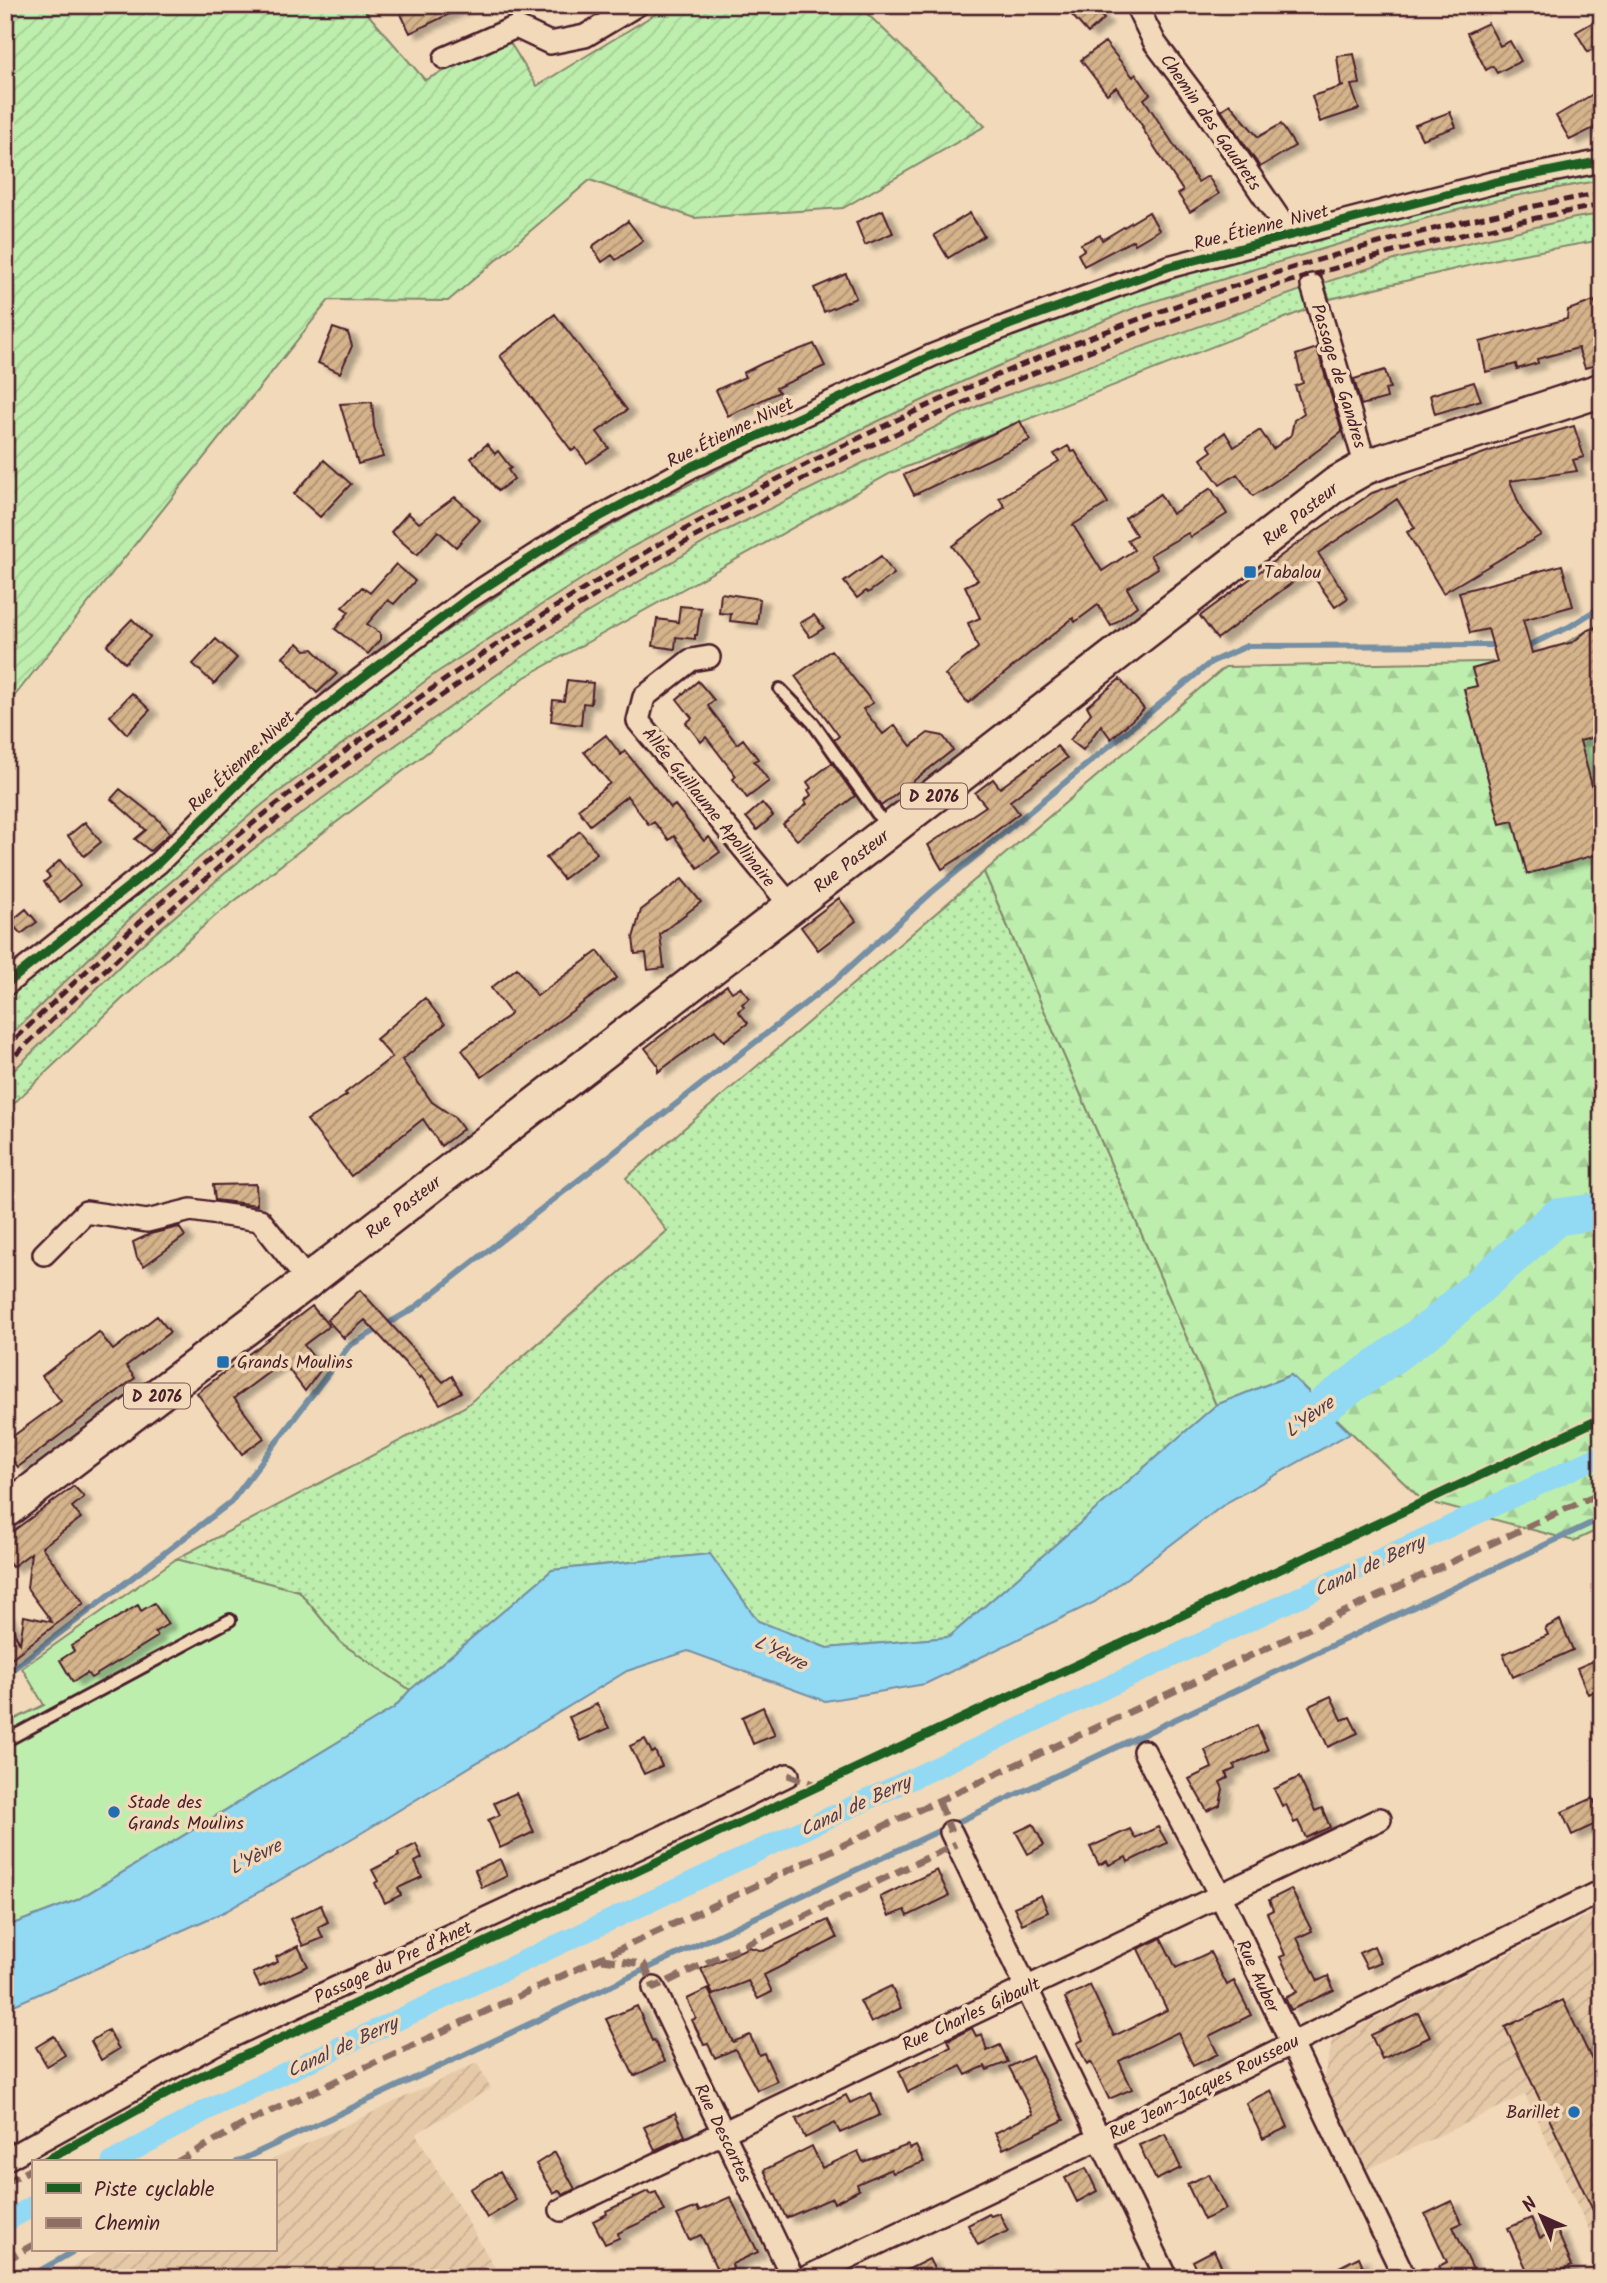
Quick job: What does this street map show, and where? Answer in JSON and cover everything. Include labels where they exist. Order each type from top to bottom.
[{"type":"main road","name":"Rue Pasteur","points":[[308,1280],[1336,484],[1366,467],[1602,390]]},
{"type":"main road","name":"D 2076","points":[[5,1511],[308,1280]]},
{"type":"street","points":[[445,58],[516,27],[550,43],[585,36],[637,5]]},
{"type":"street","name":"Chemin des Gaudrets","points":[[1136,5],[1155,43],[1204,108],[1291,236]]},
{"type":"street","name":"Rue Étienne Nivet","points":[[5,985],[158,863],[233,786],[313,715],[467,599],[568,534],[703,461],[933,355],[1168,267],[1492,183],[1602,161]]},
{"type":"street","name":"Passage de Gandres","points":[[1312,285],[1366,467]]},
{"type":"street","name":"Allée Guillaume Apollinaire","points":[[709,657],[691,660],[644,697],[638,720],[792,907]]},
{"type":"street","points":[[44,1254],[86,1212],[147,1221],[191,1210],[260,1220],[308,1280]]},
{"type":"street","name":"Rue Auber","points":[[1144,1751],[1220,1895],[1405,2278]]},
{"type":"street","name":"Passage du Pre d’Anet","points":[[5,2160],[214,2045],[666,1835],[788,1775]]},
{"type":"street","name":"Rue Charles Gibault","points":[[561,2210],[1380,1819]]},
{"type":"street","points":[[951,1832],[1167,2278]]},
{"type":"street","name":"Rue Jean-Jacques Rousseau","points":[[805,2278],[1100,2138],[1602,1891]]},
{"type":"street","name":"Rue Descartes","points":[[654,1988],[793,2278]]},
{"type":"lane","points":[[780,689],[813,723],[889,831]]},
{"type":"lane","points":[[5,1741],[230,1620]]},
{"type":"shaded area","points":[[1602,180],[1602,221],[1458,248],[1312,285],[1197,329],[1017,406],[520,667],[359,785],[5,1098],[5,1026],[26,1005],[396,688],[776,459],[1141,299],[1282,256],[1437,215],[1515,196]]},
{"type":"shaded area","name":"Barillet","points":[[1602,1909],[1602,2257],[1525,2095],[1366,2170],[1323,2081],[1333,2039]]},
{"type":"shaded area","points":[[477,2063],[491,2088],[416,2134],[501,2278],[52,2278],[98,2252],[276,2252],[276,2160],[272,2160]]},
{"type":"green space","points":[[5,5],[360,5],[425,80],[509,41],[537,86],[670,5],[858,5],[985,126],[843,208],[694,218],[590,180],[448,301],[329,300],[5,708]]},
{"type":"green space","points":[[1602,171],[1602,180],[1515,196],[1437,215],[1136,307],[966,380],[806,455],[628,549],[436,673],[263,804],[148,901],[5,1040],[5,995],[360,691],[531,572],[639,510],[831,412],[955,357],[1052,319],[1193,272],[1436,206],[1514,187]]},
{"type":"green space","points":[[1602,214],[1602,240],[1501,258],[1330,299],[1323,283],[1401,258]]},
{"type":"green space","points":[[1301,290],[1308,309],[891,473],[525,677],[215,916],[121,1000],[5,1112],[5,1079],[139,947],[251,851],[380,756],[580,617],[717,535],[982,404]]},
{"type":"green space","points":[[1602,622],[1602,1528],[1574,1541],[1422,1500],[1291,1375],[1216,1405],[984,872],[1225,667],[1535,661]]},
{"type":"green space","points":[[984,872],[1216,1405],[949,1637],[827,1648],[758,1621],[710,1554],[552,1570],[410,1690],[341,1643],[299,1591],[176,1559],[466,1406],[667,1231],[626,1178]]},
{"type":"green space","name":"Stade des Grands Moulins","points":[[176,1559],[299,1591],[341,1643],[410,1690],[394,1708],[77,1900],[5,1927],[5,1724],[44,1705],[22,1668]]},
{"type":"water","points":[[1291,1375],[1350,1433],[1226,1503],[1095,1602],[925,1684],[825,1701],[688,1651],[627,1671],[363,1832],[226,1911],[5,2009],[5,1927],[77,1900],[394,1708],[410,1690],[552,1570],[710,1554],[758,1621],[827,1648],[949,1637],[1216,1405]]},
{"type":"building","points":[[409,5],[468,5],[410,33],[399,10]]},
{"type":"building","points":[[1078,5],[1091,5],[1104,19],[1088,33],[1070,13]]},
{"type":"building","points":[[1602,17],[1602,43],[1588,52],[1576,32]]},
{"type":"building","points":[[1488,23],[1500,46],[1510,41],[1521,61],[1497,73],[1493,66],[1486,70],[1467,33]]},
{"type":"building","points":[[1105,42],[1133,77],[1136,74],[1150,94],[1144,99],[1198,182],[1208,176],[1219,194],[1190,212],[1178,194],[1183,191],[1116,87],[1107,94],[1081,60]]},
{"type":"building","points":[[1354,54],[1360,84],[1351,85],[1359,109],[1320,122],[1312,96],[1341,87],[1337,56]]},
{"type":"building","points":[[1593,94],[1602,109],[1602,124],[1570,140],[1556,116]]},
{"type":"building","points":[[1230,104],[1258,137],[1281,124],[1295,146],[1260,167],[1221,110]]},
{"type":"building","points":[[1450,112],[1456,127],[1422,139],[1415,125]]},
{"type":"building","points":[[883,210],[893,233],[865,245],[856,222]]},
{"type":"building","points":[[1149,212],[1159,230],[1135,244],[1133,240],[1084,266],[1078,254],[1084,250],[1081,244],[1100,235],[1102,240]]},
{"type":"building","points":[[970,213],[984,236],[948,258],[934,235]]},
{"type":"building","points":[[628,221],[643,241],[616,260],[612,255],[602,262],[593,248],[594,245]]},
{"type":"building","points":[[846,274],[856,298],[824,312],[814,288]]},
{"type":"building","points":[[1594,301],[1596,305],[1602,303],[1602,363],[1585,368],[1578,348],[1537,359],[1538,363],[1517,369],[1516,364],[1486,372],[1480,342],[1567,319],[1568,310]]},
{"type":"building","points":[[555,314],[627,410],[597,432],[609,448],[587,463],[576,448],[572,451],[500,356]]},
{"type":"building","points":[[333,328],[348,333],[352,346],[340,373],[318,363]]},
{"type":"building","points":[[814,344],[825,366],[776,388],[779,392],[728,416],[716,390],[745,377],[743,373],[763,363]]},
{"type":"building","points":[[1317,348],[1342,432],[1253,496],[1237,474],[1220,485],[1201,459],[1212,451],[1208,445],[1225,432],[1234,447],[1260,430],[1273,449],[1291,435],[1294,420],[1304,413],[1295,386],[1303,383],[1296,355]]},
{"type":"building","points":[[1385,370],[1390,388],[1385,389],[1387,398],[1361,405],[1354,379]]},
{"type":"building","points":[[1474,382],[1481,400],[1435,414],[1430,395]]},
{"type":"building","points":[[372,402],[374,427],[383,457],[358,464],[340,404]]},
{"type":"building","points":[[1020,421],[1030,440],[914,495],[904,475]]},
{"type":"building","points":[[1574,426],[1584,457],[1573,460],[1577,471],[1510,481],[1522,511],[1541,535],[1443,593],[1407,532],[1415,528],[1397,499],[1318,553],[1348,598],[1335,607],[1309,570],[1217,639],[1200,616],[1298,543],[1372,493],[1501,447]]},
{"type":"building","points":[[487,444],[495,454],[498,451],[511,468],[508,470],[514,479],[498,491],[471,458]]},
{"type":"building","points":[[1068,446],[1072,452],[1075,451],[1108,503],[1073,525],[1102,571],[1134,550],[1127,540],[1136,535],[1125,518],[1160,494],[1172,514],[1211,488],[1227,514],[1191,537],[1188,533],[1150,555],[1158,568],[1127,588],[1137,606],[1111,626],[1098,605],[1075,622],[1073,618],[968,703],[945,675],[978,648],[968,623],[980,618],[965,586],[978,580],[952,546],[1005,507],[999,498],[1059,461],[1054,454]]},
{"type":"building","points":[[324,460],[351,484],[320,517],[294,494]]},
{"type":"building","points":[[455,497],[480,520],[456,547],[438,531],[417,555],[391,532],[408,513],[419,523]]},
{"type":"building","points":[[881,556],[894,574],[857,598],[844,582]]},
{"type":"building","points":[[396,564],[415,581],[394,604],[388,600],[367,624],[380,633],[380,640],[368,654],[335,629],[349,612],[342,607],[362,587],[370,593]]},
{"type":"building","points":[[1562,565],[1573,606],[1523,620],[1532,653],[1573,642],[1588,630],[1602,626],[1602,735],[1580,741],[1602,823],[1602,853],[1527,874],[1513,821],[1500,824],[1464,689],[1477,686],[1472,669],[1497,662],[1488,629],[1470,633],[1459,592]]},
{"type":"building","points":[[721,593],[760,599],[757,624],[730,621],[731,614],[719,613]]},
{"type":"building","points":[[680,606],[701,608],[695,639],[676,637],[675,649],[653,646],[657,619],[678,622]]},
{"type":"building","points":[[814,615],[824,628],[810,637],[800,623]]},
{"type":"building","points":[[132,619],[150,637],[125,663],[107,645]]},
{"type":"building","points":[[216,639],[237,658],[214,684],[193,664]]},
{"type":"building","points":[[298,643],[305,650],[313,649],[337,674],[317,693],[283,657]]},
{"type":"building","points":[[831,650],[873,703],[863,709],[883,734],[895,725],[911,746],[928,733],[943,736],[953,750],[881,806],[834,740],[839,736],[795,676]]},
{"type":"building","points":[[1120,679],[1144,709],[1111,739],[1101,725],[1083,750],[1070,740],[1091,713],[1087,706]]},
{"type":"building","points":[[567,680],[593,683],[591,704],[583,703],[581,725],[551,721],[553,700],[564,701]]},
{"type":"building","points":[[698,681],[714,700],[708,706],[737,744],[743,739],[758,759],[754,761],[769,781],[747,798],[733,779],[736,776],[706,737],[701,742],[686,723],[692,718],[677,699]]},
{"type":"building","points":[[132,693],[150,710],[127,734],[110,716]]},
{"type":"building","points":[[606,735],[621,755],[625,751],[671,808],[675,805],[704,841],[709,837],[720,852],[698,868],[674,836],[669,840],[654,822],[649,825],[627,796],[590,825],[578,809],[610,783],[584,752]]},
{"type":"building","points":[[1057,746],[1067,758],[1010,801],[1019,813],[972,850],[942,869],[928,845],[986,806],[975,793],[993,779],[1000,788]]},
{"type":"building","points":[[832,763],[855,796],[797,840],[783,824],[807,804],[804,801],[811,795],[808,790],[811,788],[807,782]]},
{"type":"building","points":[[120,789],[158,819],[170,833],[150,851],[135,839],[146,830],[111,799]]},
{"type":"building","points":[[762,803],[773,816],[757,830],[746,817]]},
{"type":"building","points":[[85,822],[101,842],[84,856],[68,836]]},
{"type":"building","points":[[580,831],[597,853],[563,879],[546,858]]},
{"type":"building","points":[[60,860],[80,885],[60,902],[44,882],[50,877],[46,873]]},
{"type":"building","points":[[682,879],[701,902],[660,934],[664,968],[648,970],[646,953],[635,954],[633,938],[641,910]]},
{"type":"building","points":[[839,898],[856,921],[818,950],[801,927]]},
{"type":"building","points":[[26,909],[37,922],[21,934],[10,922]]},
{"type":"building","points":[[598,951],[617,978],[482,1077],[462,1050],[511,1014],[491,988],[517,968],[537,996]]},
{"type":"building","points":[[727,985],[732,992],[740,987],[750,998],[738,1011],[748,1023],[724,1041],[715,1030],[658,1072],[658,1065],[645,1048]]},
{"type":"building","points":[[425,998],[445,1024],[402,1060],[432,1102],[454,1117],[463,1129],[441,1146],[423,1119],[351,1176],[307,1120],[347,1095],[345,1093],[392,1057],[376,1039]]},
{"type":"building","points":[[256,1184],[257,1205],[215,1200],[213,1185]]},
{"type":"building","points":[[179,1227],[185,1236],[144,1266],[137,1258],[133,1242],[150,1234]]},
{"type":"building","points":[[360,1290],[443,1382],[452,1376],[461,1392],[440,1404],[421,1376],[419,1378],[365,1320],[344,1338],[327,1320]]},
{"type":"building","points":[[312,1306],[329,1326],[304,1345],[322,1368],[305,1391],[283,1362],[234,1398],[264,1438],[242,1454],[197,1393]]},
{"type":"building","points":[[157,1316],[170,1332],[126,1366],[135,1378],[18,1467],[5,1451],[5,1442],[61,1401],[42,1376],[99,1332],[113,1350]]},
{"type":"building","points":[[74,1486],[84,1497],[72,1507],[81,1518],[42,1547],[84,1603],[5,1663],[5,1613],[20,1644],[24,1616],[52,1622],[27,1588],[31,1553],[12,1567],[5,1558],[5,1537]]},
{"type":"building","points":[[154,1603],[168,1624],[155,1632],[157,1637],[91,1678],[87,1673],[73,1682],[60,1660],[74,1651],[71,1646],[138,1605],[141,1611]]},
{"type":"building","points":[[1560,1620],[1573,1650],[1513,1677],[1503,1654],[1548,1635],[1545,1628]]},
{"type":"building","points":[[1602,1657],[1602,1688],[1588,1694],[1577,1668]]},
{"type":"building","points":[[1331,1696],[1342,1720],[1350,1717],[1358,1733],[1328,1747],[1309,1706]]},
{"type":"building","points":[[597,1704],[609,1728],[580,1741],[569,1717]]},
{"type":"building","points":[[763,1707],[775,1735],[753,1744],[742,1717]]},
{"type":"building","points":[[1257,1725],[1268,1750],[1234,1765],[1235,1769],[1226,1773],[1228,1778],[1220,1782],[1223,1789],[1220,1805],[1207,1811],[1189,1779],[1212,1768],[1205,1750]]},
{"type":"building","points":[[645,1739],[662,1766],[644,1774],[630,1746]]},
{"type":"building","points":[[1299,1777],[1315,1811],[1322,1808],[1330,1827],[1306,1838],[1298,1821],[1294,1823],[1286,1804],[1282,1806],[1274,1789]]},
{"type":"building","points":[[516,1793],[534,1832],[500,1848],[488,1820],[500,1815],[494,1803]]},
{"type":"building","points":[[1593,1798],[1602,1821],[1572,1835],[1562,1812]]},
{"type":"building","points":[[1033,1824],[1044,1845],[1028,1854],[1016,1832]]},
{"type":"building","points":[[1158,1827],[1167,1843],[1128,1862],[1126,1857],[1109,1865],[1107,1861],[1099,1865],[1090,1847],[1130,1829],[1135,1838]]},
{"type":"building","points":[[416,1844],[422,1858],[415,1862],[422,1877],[398,1888],[401,1895],[385,1903],[372,1870]]},
{"type":"building","points":[[500,1859],[507,1876],[482,1888],[475,1870]]},
{"type":"building","points":[[937,1870],[949,1896],[908,1916],[905,1910],[889,1916],[880,1897]]},
{"type":"building","points":[[1291,1889],[1312,1931],[1297,1938],[1318,1981],[1328,1976],[1334,1990],[1291,2010],[1285,1998],[1297,1992],[1280,1957],[1285,1955],[1267,1913],[1273,1910],[1269,1900]]},
{"type":"building","points":[[1041,1895],[1048,1912],[1022,1924],[1014,1907]]},
{"type":"building","points":[[321,1905],[328,1922],[318,1927],[323,1938],[303,1946],[290,1919]]},
{"type":"building","points":[[828,1920],[837,1938],[764,1975],[772,1992],[758,1999],[748,1981],[713,1995],[701,1969],[749,1947],[763,1951]]},
{"type":"building","points":[[1161,1938],[1176,1968],[1210,1952],[1227,1985],[1234,1981],[1251,2015],[1209,2036],[1218,2054],[1193,2066],[1178,2032],[1119,2061],[1132,2089],[1109,2099],[1091,2062],[1087,2065],[1077,2043],[1083,2040],[1065,1998],[1090,1985],[1114,2036],[1167,2010],[1138,1949]]},
{"type":"building","points":[[298,1946],[308,1966],[260,1987],[253,1973],[278,1962],[276,1957]]},
{"type":"building","points":[[1374,1946],[1381,1962],[1367,1968],[1359,1953]]},
{"type":"building","points":[[891,1986],[901,2008],[871,2023],[860,2001]]},
{"type":"building","points":[[708,1989],[733,2042],[750,2035],[759,2055],[764,2053],[777,2081],[757,2090],[735,2049],[715,2058],[708,2044],[704,2045],[692,2020],[696,2018],[687,1999]]},
{"type":"building","name":"Barillet","points":[[1563,2000],[1602,2081],[1602,2229],[1505,2027]]},
{"type":"building","points":[[637,2006],[652,2041],[654,2040],[665,2061],[634,2076],[606,2019]]},
{"type":"building","points":[[1418,2013],[1430,2037],[1382,2059],[1371,2035]]},
{"type":"building","points":[[972,2028],[976,2036],[982,2034],[987,2051],[1000,2045],[1008,2062],[987,2070],[985,2066],[966,2075],[961,2066],[908,2092],[899,2071],[951,2047],[948,2040]]},
{"type":"building","points":[[108,2030],[119,2049],[101,2060],[91,2041]]},
{"type":"building","points":[[54,2036],[65,2055],[47,2066],[36,2047]]},
{"type":"building","points":[[1032,2056],[1064,2120],[1003,2149],[995,2133],[1033,2114],[1009,2067]]},
{"type":"building","points":[[1271,2090],[1288,2127],[1263,2139],[1246,2103]]},
{"type":"building","points":[[871,2093],[880,2115],[840,2133],[835,2123],[805,2138],[796,2119],[846,2095],[850,2103]]},
{"type":"building","points":[[675,2113],[685,2136],[655,2150],[644,2127]]},
{"type":"building","points":[[1165,2134],[1181,2168],[1156,2180],[1139,2145]]},
{"type":"building","points":[[908,2145],[910,2149],[916,2146],[924,2162],[893,2173],[891,2169],[857,2184],[859,2190],[834,2203],[832,2198],[786,2218],[764,2170],[812,2146],[822,2168],[858,2151],[863,2162]]},
{"type":"building","points":[[555,2152],[575,2189],[563,2195],[559,2190],[553,2193],[536,2164]]},
{"type":"building","points":[[1086,2168],[1097,2191],[1077,2202],[1065,2178]]},
{"type":"building","points":[[500,2172],[516,2200],[487,2218],[470,2189]]},
{"type":"building","points":[[1209,2174],[1226,2209],[1204,2220],[1187,2184]]},
{"type":"building","points":[[648,2191],[650,2194],[656,2192],[665,2211],[618,2233],[619,2238],[605,2244],[593,2221],[607,2214],[606,2211]]},
{"type":"building","points":[[730,2197],[758,2252],[732,2264],[733,2268],[719,2274],[701,2235],[689,2240],[677,2215],[697,2207],[699,2211]]},
{"type":"building","points":[[1452,2201],[1462,2223],[1453,2227],[1477,2278],[1445,2278],[1439,2266],[1447,2262],[1425,2214]]},
{"type":"building","points":[[999,2213],[1008,2231],[978,2245],[968,2225],[989,2214],[991,2216]]},
{"type":"building","points":[[1531,2218],[1540,2238],[1557,2230],[1572,2266],[1549,2276],[1547,2270],[1530,2277],[1508,2228]]},
{"type":"building","points":[[1214,2250],[1223,2270],[1201,2278],[1193,2261]]},
{"type":"building","points":[[1359,2257],[1368,2278],[1318,2278]]},
{"type":"building","points":[[929,2259],[939,2278],[891,2278]]},
{"type":"waterway","points":[[1529,645],[1569,627],[1602,606]]},
{"type":"waterway","points":[[5,1675],[231,1502],[349,1346],[413,1309],[839,977],[932,892],[1211,662],[1247,646],[1492,645]]},
{"type":"waterway","name":"L'Yèvre","points":[[1281,1436],[1435,1325],[1557,1217],[1602,1211]]},
{"type":"waterway","name":"Canal de Berry","points":[[116,2160],[212,2107],[1602,1455]]},
{"type":"waterway","points":[[241,2160],[1602,1518]]},
{"type":"waterway","name":"Canal de Berry","points":[[5,2222],[32,2207]]},
{"type":"waterway","points":[[27,2278],[72,2252]]},
{"type":"railway","points":[[5,1049],[163,900],[246,829],[331,762],[474,660],[622,566],[775,480],[933,403],[1095,335],[1261,277],[1430,230],[1602,193]]},
{"type":"railway","points":[[5,1065],[126,950],[209,876],[338,771],[480,669],[628,576],[780,491],[937,414],[1099,347],[1263,290],[1431,242],[1602,205]]},
{"type":"marked path","points":[[181,2160],[248,2122],[1602,1492]]},
{"type":"marked path","points":[[788,1775],[819,1786]]},
{"type":"marked path","points":[[939,1802],[951,1832]]},
{"type":"marked path","points":[[602,1959],[644,1964],[654,1988],[956,1844]]},
{"type":"marked path","points":[[5,2183],[32,2169]]},
{"type":"marked path","points":[[5,2261],[32,2246]]},
{"type":"cycle path","points":[[5,985],[158,863],[274,748],[358,681],[467,599],[568,534],[691,467],[933,355],[1168,267],[1492,183],[1602,161]]},
{"type":"cycle path","points":[[47,2160],[188,2082],[1602,1418]]},
{"type":"place","name":"Tabalou","points":[[1250,572]]},
{"type":"place","name":"Grands Moulins","points":[[223,1362]]},
{"type":"place","name":"Stade des Grands Moulins","points":[[114,1812]]},
{"type":"place","name":"Barillet","points":[[1574,2112]]}]
